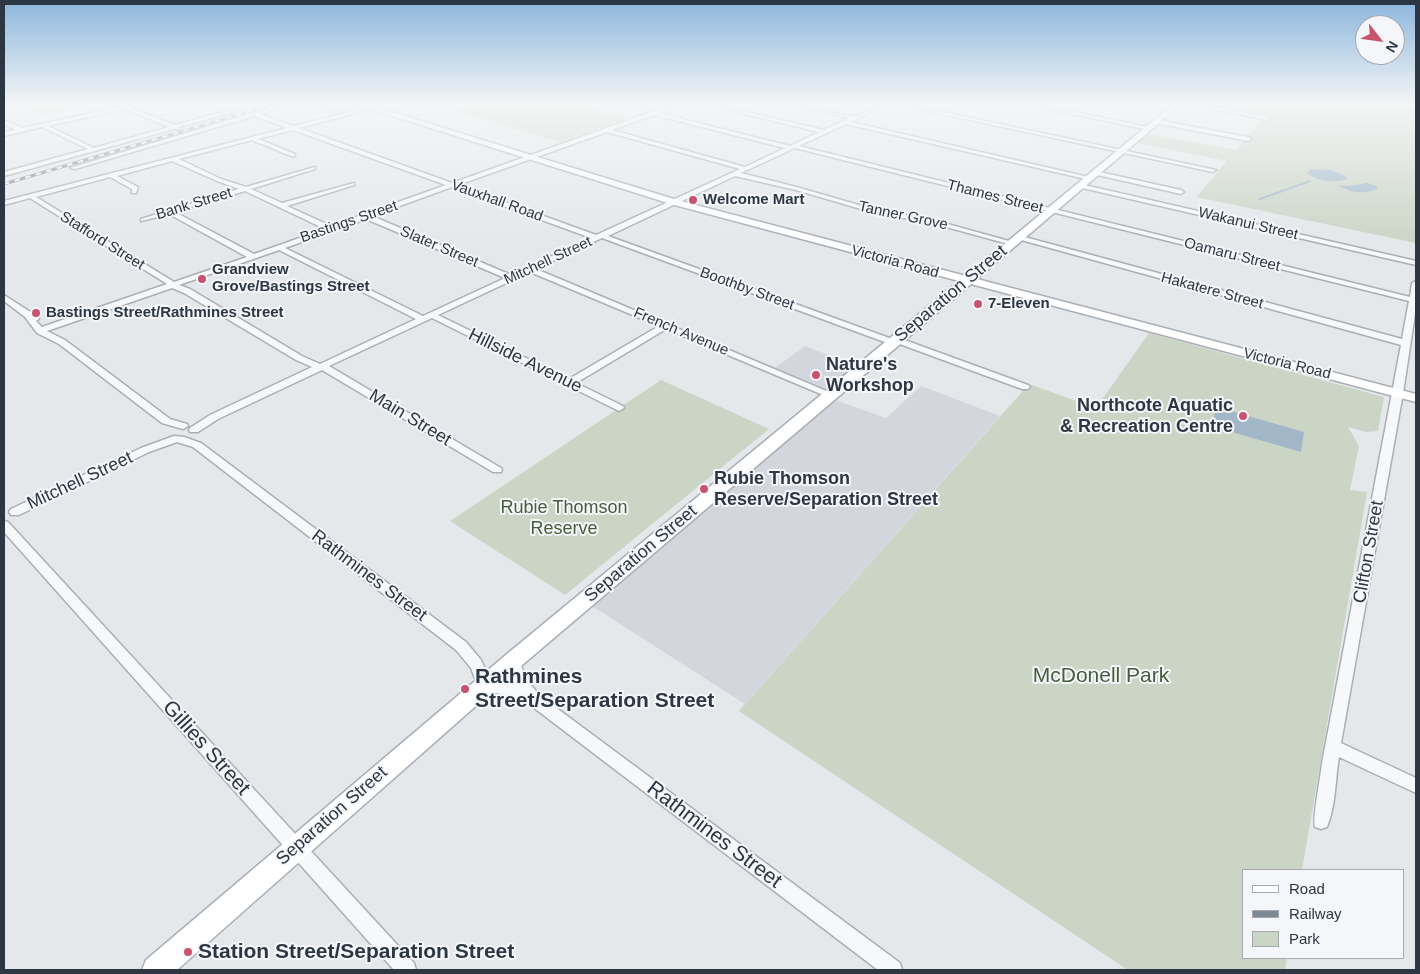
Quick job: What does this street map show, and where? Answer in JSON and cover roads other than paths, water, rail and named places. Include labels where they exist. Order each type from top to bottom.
[{"type":"street","points":[[4,174],[92,150]]},
{"type":"street","points":[[74,168],[133,150]]},
{"type":"street","points":[[4,203],[205,150]]},
{"type":"street","points":[[282,150],[293,155]]},
{"type":"street","name":"Vauxhall Road","points":[[356,150],[600,237]]},
{"type":"street","name":"Victoria Road","points":[[510,150],[674,202],[967,281],[1416,398]]},
{"type":"street","name":"Bastings Street","points":[[47,330],[550,150]]},
{"type":"street","points":[[678,150],[746,169]]},
{"type":"street","name":"Mitchell Street","points":[[7,518],[173,436],[785,150]]},
{"type":"street","name":"Thames Street","points":[[806,150],[1051,210]]},
{"type":"street","points":[[967,150],[1088,179],[1181,192]]},
{"type":"street","points":[[1122,151],[1213,170]]},
{"type":"street","name":"Separation Street","points":[[156,970],[484,685],[1122,151]]},
{"type":"street","points":[[173,159],[219,180],[244,188],[331,229]]},
{"type":"street","name":"Bank Street","points":[[143,220],[313,168]]},
{"type":"street","name":"Tanner Grove","points":[[736,174],[798,189],[890,216],[917,217],[1015,240]]},
{"type":"street","points":[[111,175],[136,188],[134,192]]},
{"type":"street","name":"Wakanui Street","points":[[1088,179],[1416,262]]},
{"type":"street","points":[[280,206],[352,184]]},
{"type":"street","name":"Stafford Street","points":[[31,196],[299,358]]},
{"type":"street","name":"Oamaru Street","points":[[1051,210],[1413,300]]},
{"type":"street","points":[[168,212],[253,257]]},
{"type":"street","name":"Slater Street","points":[[366,216],[512,278]]},
{"type":"street","name":"Boothby Street","points":[[600,237],[1025,387]]},
{"type":"street","name":"Hakatere Street","points":[[1015,240],[1406,343]]},
{"type":"street","points":[[278,247],[423,319]]},
{"type":"street","name":"French Avenue","points":[[530,269],[831,395]]},
{"type":"street","name":"Clifton Street","points":[[1321,820],[1325,807],[1330,763],[1398,393],[1416,283]]},
{"type":"street","points":[[5,300],[28,316],[32,324],[47,330],[166,421],[189,429],[197,445]]},
{"type":"street","name":"Hillside Avenue","points":[[432,315],[619,408]]},
{"type":"street","points":[[569,383],[665,326]]},
{"type":"street","name":"Main Street","points":[[299,358],[497,470]]},
{"type":"street","points":[[166,421],[173,436]]},
{"type":"street","name":"Rathmines Street","points":[[173,436],[197,445],[453,640],[475,660],[482,674],[484,685],[511,690],[534,700],[894,970]]},
{"type":"street","name":"Gillies Street","points":[[7,518],[406,970]]},
{"type":"street","name":"Rathmines Street","points":[[514,660],[514,672],[534,700]]},
{"type":"street","points":[[1334,747],[1416,786]]},
{"type":"water","points":[[1311,169],[1331,170],[1346,176],[1347,179],[1342,181],[1321,180],[1307,173]]},
{"type":"water","points":[[1367,183],[1377,186],[1377,189],[1357,192],[1347,190],[1338,185],[1349,186]]},
{"type":"water","points":[[1217,407],[1304,432],[1301,452],[1211,426]]},
{"type":"waterway","points":[[1260,199],[1310,181]]},
{"type":"railway","points":[[4,184],[117,150]]},
{"type":"place","name":"Welcome Mart","points":[[693,200]]},
{"type":"place","name":"Grandview Grove/Bastings Street","points":[[202,279]]},
{"type":"place","name":"7-Eleven","points":[[978,304]]},
{"type":"place","name":"Bastings Street/Rathmines Street","points":[[36,313]]},
{"type":"place","name":"Nature's Workshop","points":[[816,375]]},
{"type":"place","name":"Northcote Aquatic & Recreation Centre","points":[[1243,416]]},
{"type":"place","name":"Rubie Thomson Reserve/Separation Street","points":[[704,489]]},
{"type":"place","name":"Rathmines Street/Separation Street","points":[[465,689]]},
{"type":"place","name":"Station Street/Separation Street","points":[[188,952]]},
{"type":"park label","name":"Rubie Thomson Reserve","points":[[564,518]]},
{"type":"park label","name":"McDonell Park","points":[[1101,676]]}]
